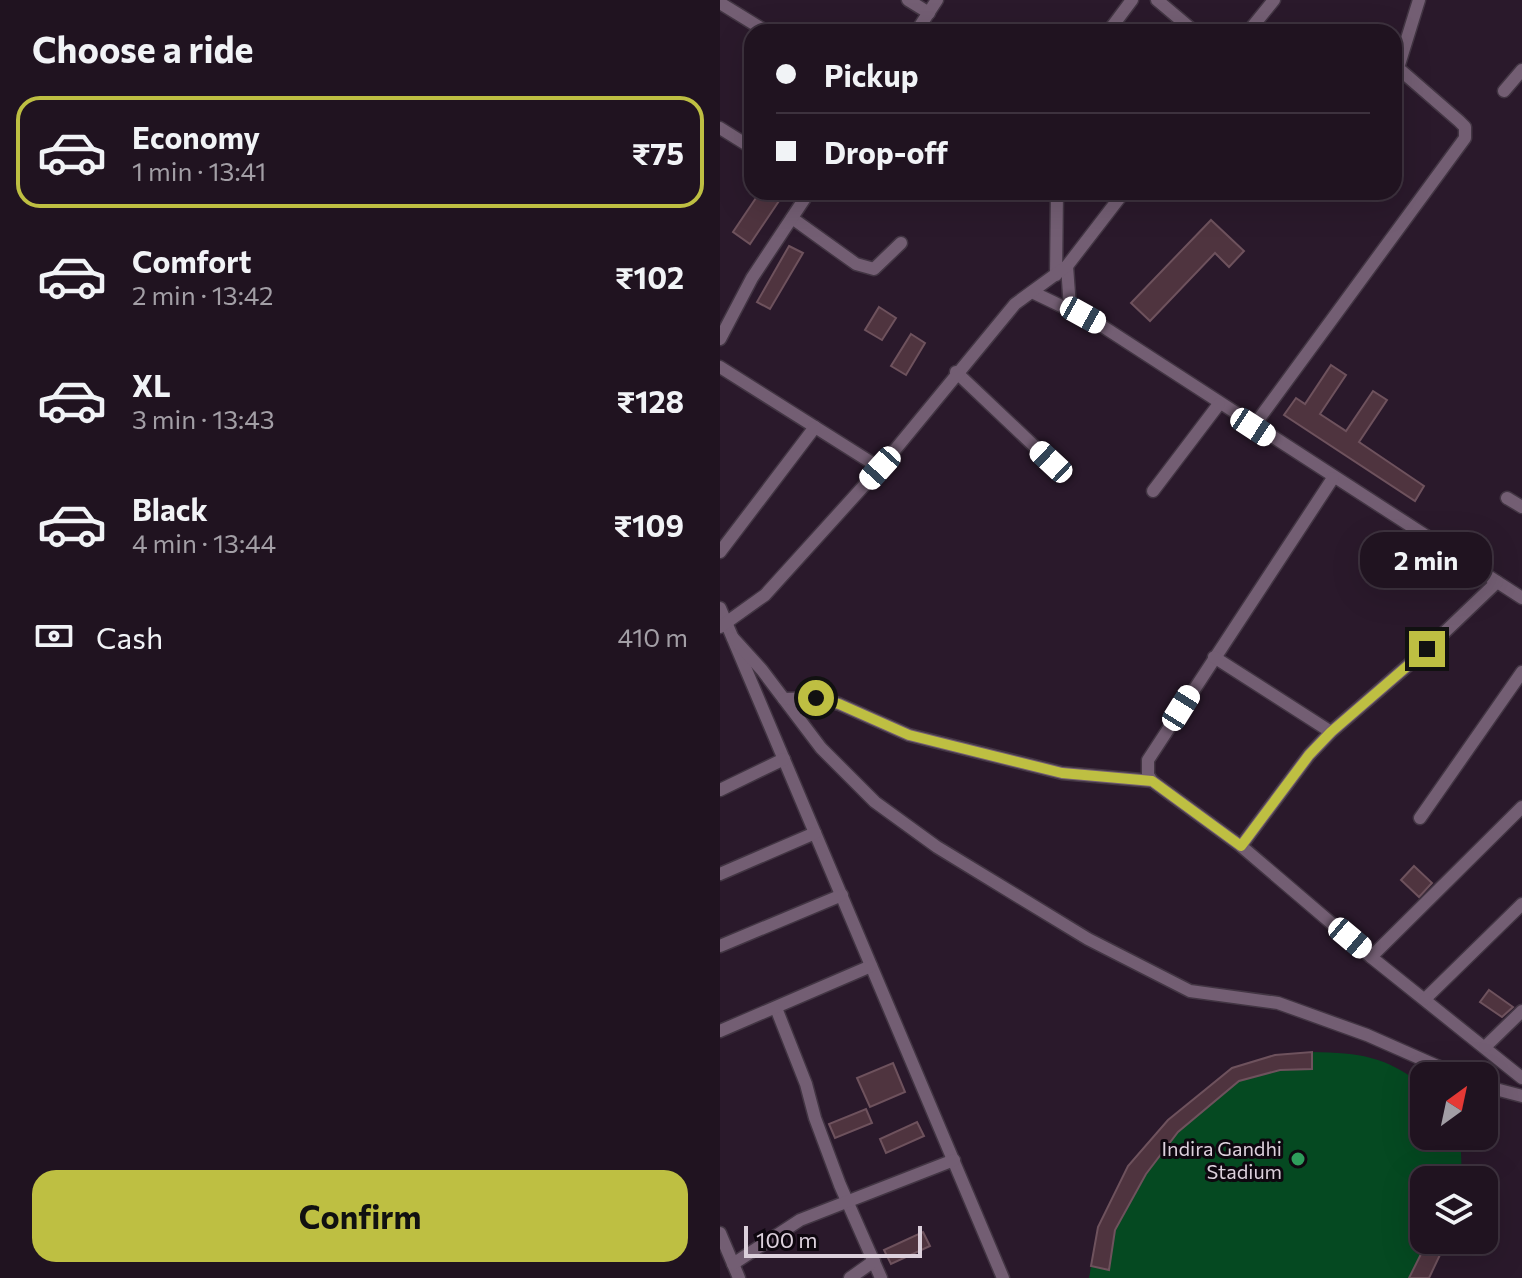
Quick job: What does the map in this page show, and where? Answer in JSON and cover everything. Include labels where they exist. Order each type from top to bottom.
[{"type":"street","points":[[908,0],[929,13]]},
{"type":"street","points":[[921,24],[937,0]]},
{"type":"street","points":[[1114,24],[1132,0]]},
{"type":"street","points":[[1157,0],[1186,24]]},
{"type":"street","points":[[1254,24],[1274,0]]},
{"type":"street","points":[[1402,55],[1419,0]]},
{"type":"street","points":[[720,3],[754,24]]},
{"type":"street","points":[[1504,91],[1522,70]]},
{"type":"street","points":[[1253,427],[1465,138],[1465,127],[1402,71]]},
{"type":"street","points":[[720,128],[744,143]]},
{"type":"street","points":[[720,339],[752,278],[804,200]]},
{"type":"street","points":[[1056,275],[1057,200]]},
{"type":"street","points":[[724,625],[765,595],[880,468],[1015,304],[1067,266],[1118,200]]},
{"type":"street","points":[[792,218],[856,264],[867,268],[874,269],[901,243]]},
{"type":"street","points":[[1067,266],[1070,308]]},
{"type":"street","points":[[1032,292],[1099,324],[1253,427],[1522,598]]},
{"type":"street","points":[[720,367],[880,468]]},
{"type":"street","points":[[956,372],[1051,462]]},
{"type":"street","points":[[1153,491],[1219,404]]},
{"type":"street","points":[[720,552],[815,427]]},
{"type":"street","points":[[1333,478],[1148,760],[1148,775],[1241,846],[1371,957],[1522,1078]]},
{"type":"street","points":[[1507,498],[1522,507]]},
{"type":"street","points":[[1241,846],[1309,755],[1331,732],[1427,649],[1497,582]]},
{"type":"street","points":[[720,608],[724,625],[733,638],[821,748],[875,802],[937,847],[1088,939],[1190,991],[1278,1003],[1367,1035],[1428,1062]]},
{"type":"street","points":[[733,638],[1003,1278]]},
{"type":"street","points":[[1214,657],[1331,732]]},
{"type":"street","points":[[1420,818],[1522,672]]},
{"type":"street","points":[[784,699],[816,698],[839,704],[909,735],[1062,773],[1152,781]]},
{"type":"street","points":[[720,790],[784,759]]},
{"type":"street","points":[[1371,957],[1522,807]]},
{"type":"street","points":[[720,874],[815,833]]},
{"type":"street","points":[[720,946],[842,895]]},
{"type":"street","points":[[1425,999],[1522,904]]},
{"type":"street","points":[[720,1031],[871,966]]},
{"type":"street","points":[[776,1008],[840,1185],[881,1278]]},
{"type":"street","points":[[1485,1047],[1522,1011]]},
{"type":"street","points":[[1498,1090],[1522,1096]]},
{"type":"street","points":[[733,1264],[800,1220],[954,1160]]},
{"type":"street","points":[[720,1233],[739,1278]]},
{"type":"street","points":[[850,1278],[874,1261]]},
{"type":"green space","name":"Indira Gandhi Stadium","points":[[1312,1052],[1359,1055],[1384,1062],[1410,1076],[1410,1150],[1461,1152],[1462,1166],[1410,1166],[1410,1254],[1440,1254],[1429,1278],[1089,1278],[1098,1227],[1128,1166],[1165,1124],[1232,1068],[1275,1055]]},
{"type":"building","points":[[755,200],[780,200],[750,244],[733,232]]},
{"type":"building","points":[[1211,220],[1244,251],[1229,267],[1215,253],[1150,321],[1131,303]]},
{"type":"building","points":[[789,246],[803,253],[770,309],[757,302]]},
{"type":"building","points":[[879,307],[896,318],[882,340],[865,330]]},
{"type":"building","points":[[911,334],[925,343],[906,375],[891,366]]},
{"type":"building","points":[[1331,365],[1346,375],[1320,414],[1346,431],[1373,391],[1387,400],[1359,442],[1424,486],[1415,501],[1284,415],[1296,398],[1305,404]]},
{"type":"building","points":[[1414,866],[1432,883],[1419,897],[1401,880]]},
{"type":"building","points":[[1489,990],[1513,1007],[1502,1017],[1480,1002]]},
{"type":"building","points":[[1312,1052],[1312,1069],[1280,1070],[1239,1081],[1178,1132],[1146,1174],[1115,1230],[1109,1270],[1091,1266],[1098,1227],[1128,1166],[1168,1120],[1232,1068],[1275,1055]]},
{"type":"building","points":[[893,1063],[905,1092],[870,1107],[857,1078]]},
{"type":"building","points":[[866,1109],[872,1123],[835,1138],[829,1124]]},
{"type":"building","points":[[917,1122],[924,1136],[886,1153],[880,1139]]},
{"type":"building","points":[[923,1232],[930,1246],[891,1264],[884,1250]]},
{"type":"building","points":[[1421,1254],[1440,1254],[1429,1278],[1409,1278]]},
{"type":"place","name":"Indira Gandhi Stadium","points":[[1298,1159]]},
{"type":"route","points":[[816,698],[839,704],[909,735],[1062,773],[1152,781],[1241,846],[1309,755],[1331,732],[1427,649]]}]
